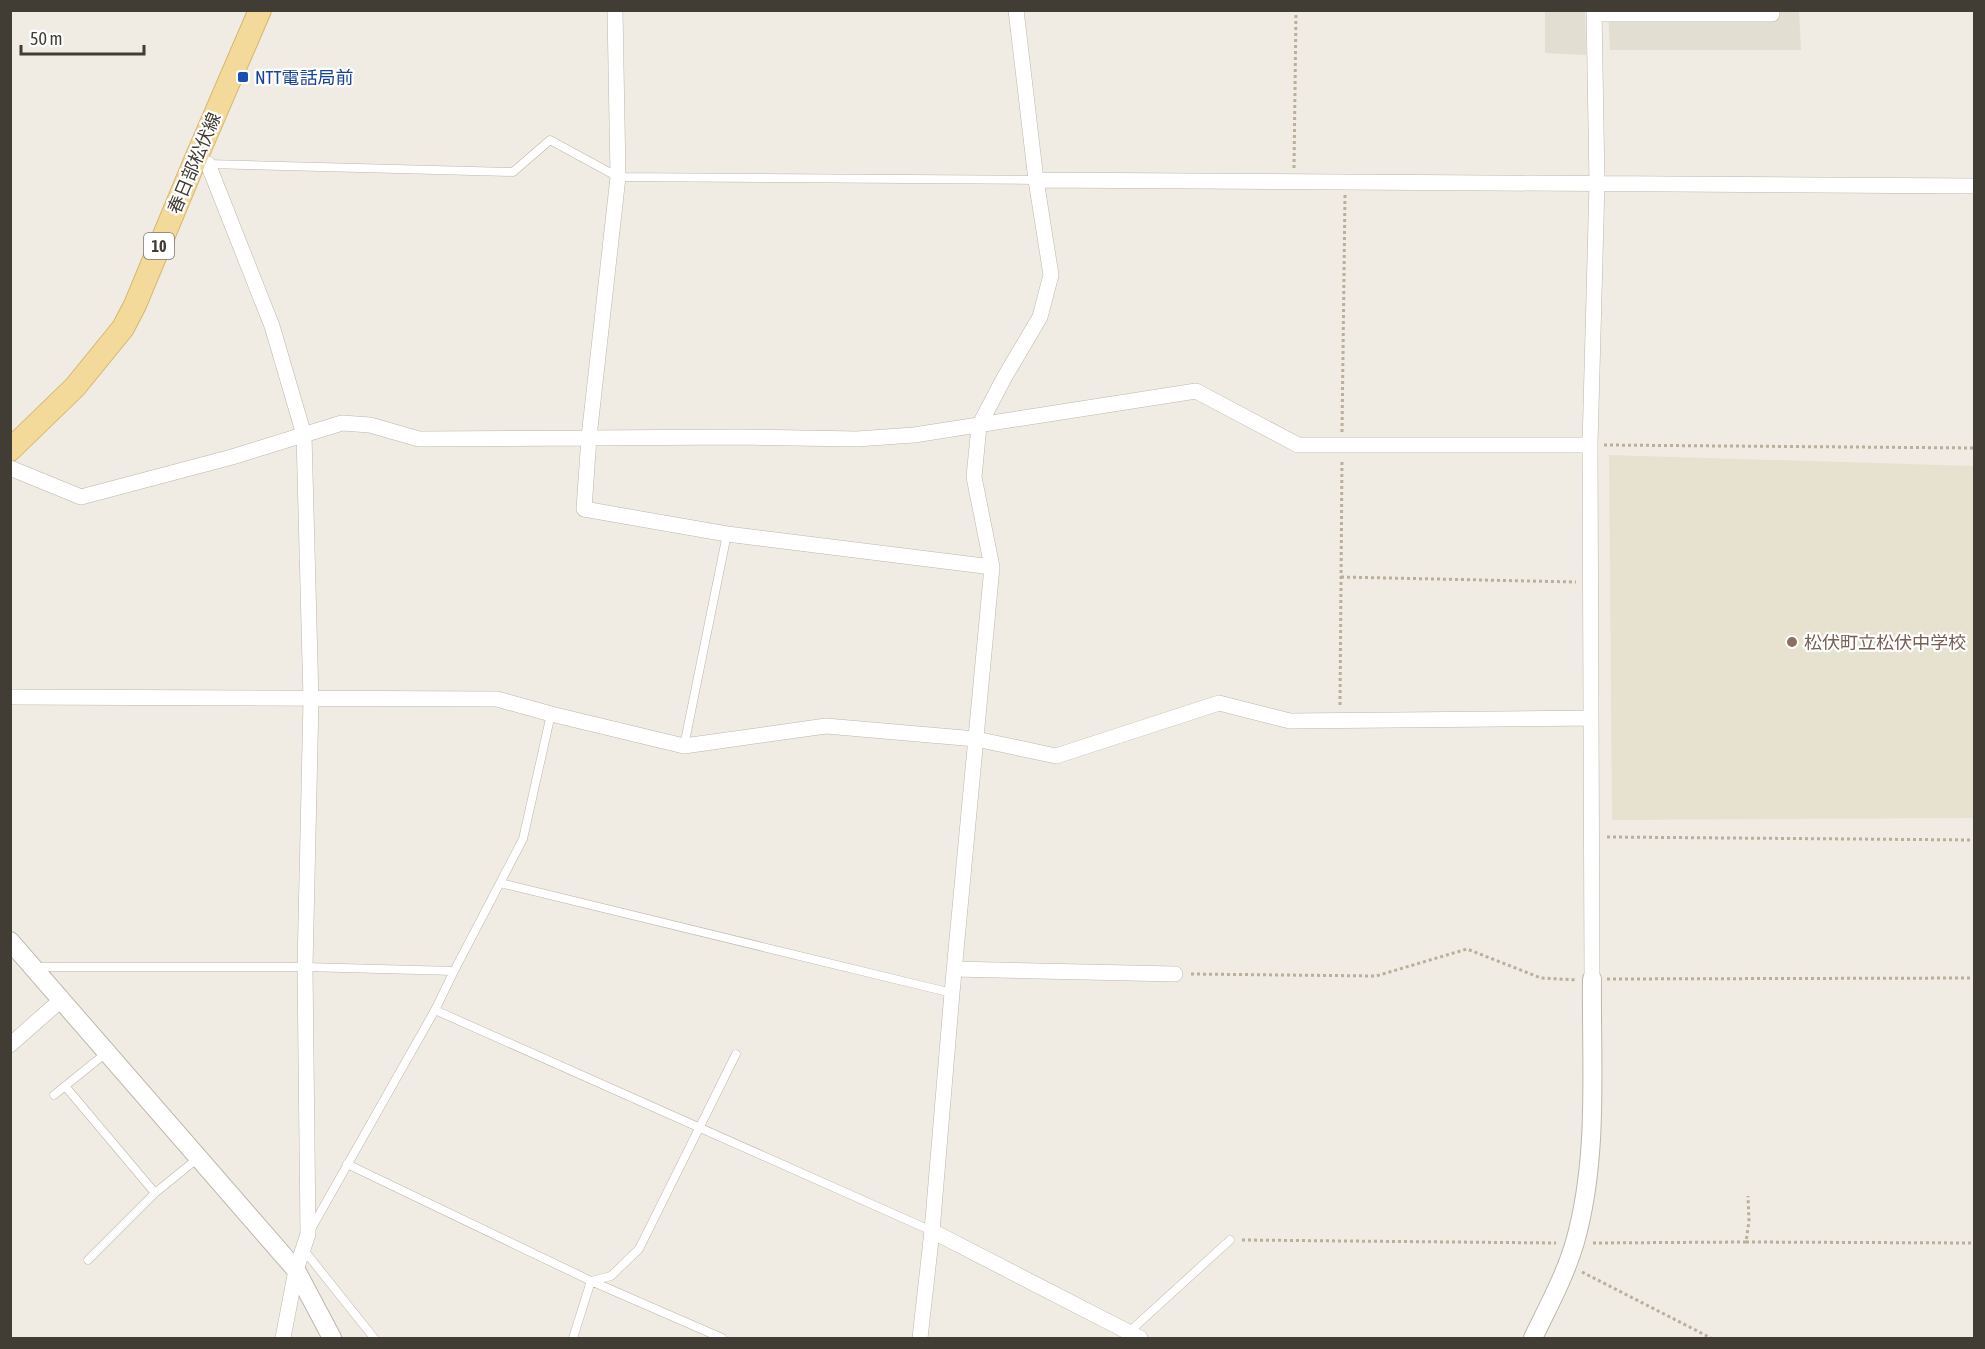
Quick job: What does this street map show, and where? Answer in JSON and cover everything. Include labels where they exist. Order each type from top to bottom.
[{"type":"main road","name":"春日部松伏線","points":[[10,450],[75,387],[123,328],[201,164],[260,10]]},
{"type":"street","points":[[615,10],[618,177],[589,437],[584,509],[726,534],[992,567]]},
{"type":"street","points":[[920,1338],[932,1231],[992,567],[974,477],[979,426],[1040,317],[1051,275],[1036,180],[1016,10]]},
{"type":"street","points":[[1533,1338],[1568,1264],[1575,1243],[1582,1213],[1591,1147],[1590,445],[1597,183],[1594,12],[1772,14],[1772,10]]},
{"type":"street","points":[[201,164],[272,326],[304,435],[311,700],[305,967],[305,1242],[296,1270],[282,1336]]},
{"type":"street","points":[[1036,180],[1974,186]]},
{"type":"street","points":[[10,468],[81,497],[232,457],[342,423],[370,425],[419,439],[589,437],[857,439],[914,435],[979,426],[1196,392],[1298,445],[1590,445]]},
{"type":"street","points":[[10,697],[497,699],[684,746],[826,726],[975,739],[1056,756],[1219,703],[1290,721],[1591,718]]},
{"type":"street","points":[[10,941],[296,1270],[332,1338]]},
{"type":"street","points":[[954,969],[1175,974]]},
{"type":"street","points":[[10,1045],[62,999]]},
{"type":"street","points":[[932,1231],[1134,1335]]},
{"type":"lane","points":[[201,164],[513,172],[550,140],[618,177],[1036,180]]},
{"type":"lane","points":[[684,746],[726,534]]},
{"type":"lane","points":[[374,1338],[305,1242],[435,1010],[523,839],[551,714]]},
{"type":"lane","points":[[500,883],[952,993]]},
{"type":"lane","points":[[34,967],[305,967],[454,970]]},
{"type":"lane","points":[[435,1010],[932,1231]]},
{"type":"lane","points":[[54,1095],[107,1052]]},
{"type":"lane","points":[[591,1281],[611,1276],[639,1249],[736,1054]]},
{"type":"lane","points":[[65,1086],[155,1193]]},
{"type":"lane","points":[[88,1260],[155,1193],[198,1158]]},
{"type":"lane","points":[[347,1164],[591,1281],[722,1338]]},
{"type":"lane","points":[[1134,1335],[1230,1240]]},
{"type":"lane","points":[[573,1338],[591,1281]]},
{"type":"path","points":[[1293,181],[1296,10]]},
{"type":"path","points":[[1590,445],[1974,448]]},
{"type":"path","points":[[1341,577],[1590,582]]},
{"type":"path","points":[[1591,837],[1974,840]]},
{"type":"path","points":[[1175,974],[1376,976],[1467,949],[1541,978],[1564,980],[1974,978]]},
{"type":"path","points":[[1746,1242],[1749,1221],[1748,1196]]},
{"type":"path","points":[[1230,1240],[1974,1243]]},
{"type":"path","points":[[1568,1264],[1711,1338]]},
{"type":"shaded area","points":[[1545,11],[1585,11],[1586,55],[1545,53]]},
{"type":"shaded area","points":[[1608,11],[1799,11],[1801,50],[1610,50]]},
{"type":"shaded area","name":"松伏町立松伏中学校","points":[[1609,455],[1974,466],[1974,818],[1612,820]]},
{"type":"place","name":"NTT電話局前","points":[[243,77]]},
{"type":"place","name":"松伏町立松伏中学校","points":[[1792,642]]}]
